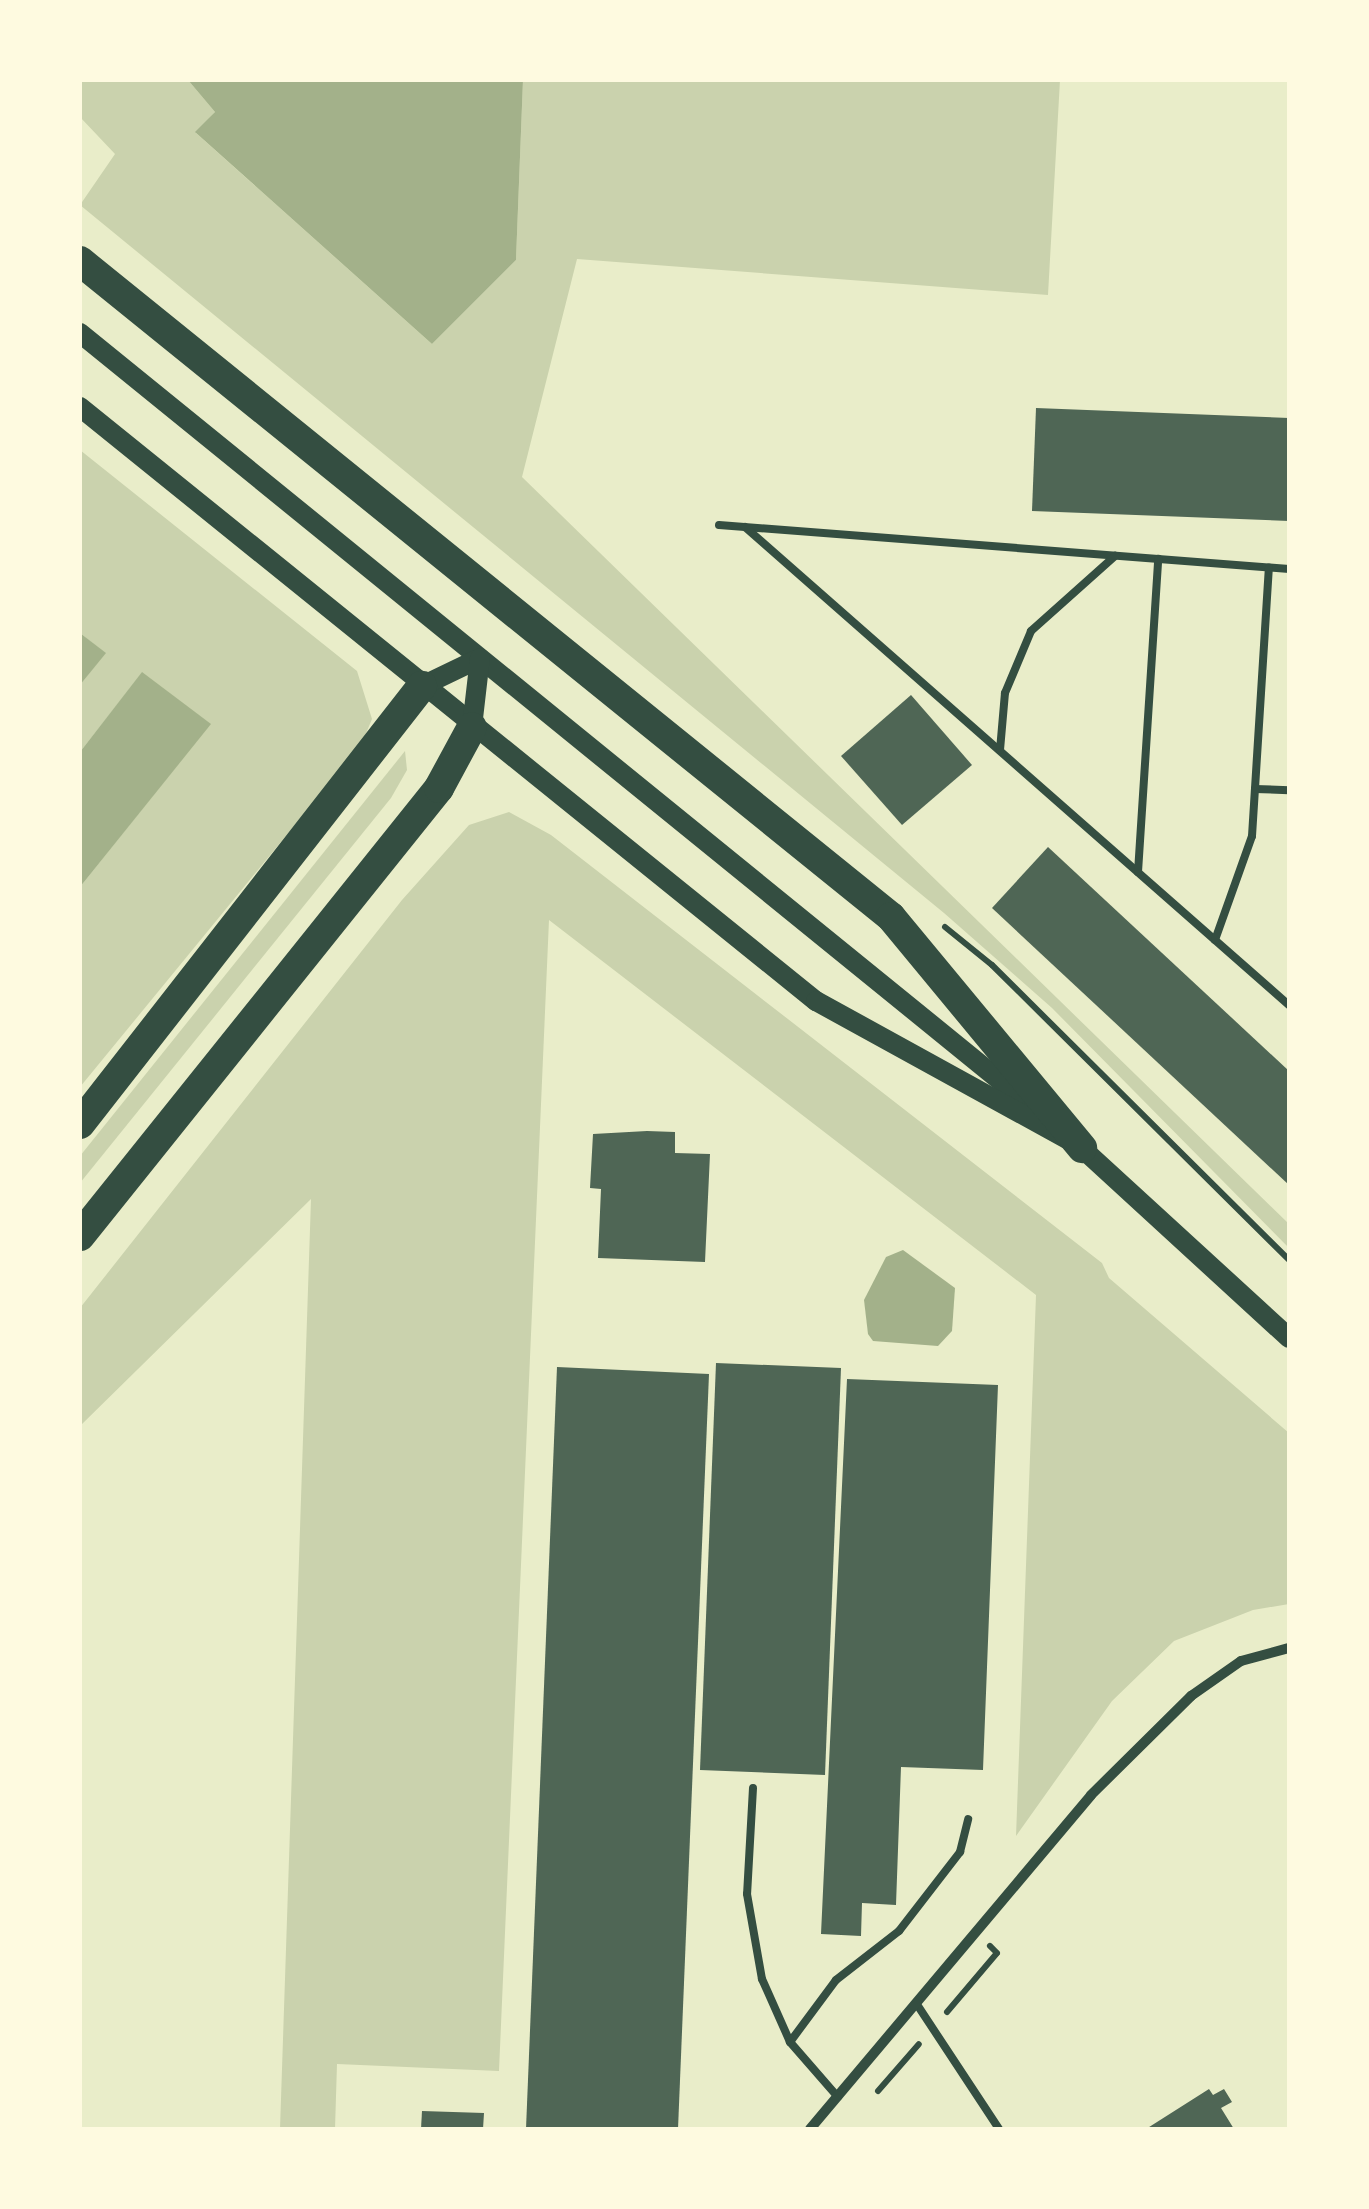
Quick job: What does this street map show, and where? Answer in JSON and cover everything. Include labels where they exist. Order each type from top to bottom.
[{"type":"highway","points":[[80,261],[891,917],[1082,1148]]},
{"type":"highway","points":[[80,1124],[422,686]]},
{"type":"highway","points":[[80,1236],[439,788],[472,727]]},
{"type":"main road","points":[[80,333],[1082,1148],[1289,1338]]},
{"type":"main road","points":[[80,407],[816,1002],[1082,1148]]},
{"type":"main road","points":[[422,686],[480,658]]},
{"type":"main road","points":[[472,727],[480,658]]},
{"type":"street","points":[[810,2129],[918,2006],[1091,1796],[1191,1696],[1241,1662],[1289,1648]]},
{"type":"lane","points":[[719,525],[1289,569]]},
{"type":"lane","points":[[745,526],[1289,1004]]},
{"type":"lane","points":[[1000,750],[1004,693],[1031,630],[1114,556]]},
{"type":"lane","points":[[1138,872],[1158,559]]},
{"type":"lane","points":[[1215,940],[1252,836],[1269,568]]},
{"type":"lane","points":[[1255,788],[1289,790]]},
{"type":"lane","points":[[753,1788],[747,1894],[762,1979],[790,2042],[838,2097]]},
{"type":"lane","points":[[790,2042],[836,1980],[900,1931],[960,1852],[968,1819]]},
{"type":"lane","points":[[918,2006],[999,2129]]},
{"type":"shaded area","points":[[80,80],[188,80],[215,112],[196,133],[432,344],[516,260],[523,80],[1060,80],[1048,295],[577,259],[522,477],[1289,1224],[1289,1248],[1052,1008],[944,913],[80,205],[115,154],[80,117]]},
{"type":"shaded area","points":[[188,80],[523,80],[516,260],[432,344],[195,132],[215,112]]},
{"type":"shaded area","points":[[80,450],[357,671],[372,719],[362,743],[80,1087],[80,887],[210,724],[142,673],[80,752],[80,685],[105,653],[80,633]]},
{"type":"shaded area","points":[[80,633],[106,653],[80,685]]},
{"type":"shaded area","points":[[142,672],[211,724],[80,887],[80,752]]},
{"type":"shaded area","points":[[405,751],[407,770],[391,798],[80,1183],[80,1156]]},
{"type":"shaded area","points":[[509,812],[551,835],[1102,1263],[1109,1278],[1289,1433],[1289,1604],[1253,1610],[1174,1641],[1112,1701],[1016,1836],[1036,1295],[549,920],[499,2071],[337,2064],[335,2129],[280,2129],[311,1199],[80,1426],[80,1308],[402,900],[469,825]]},
{"type":"shaded area","points":[[903,1250],[955,1288],[952,1331],[938,1346],[873,1341],[868,1334],[864,1300],[886,1257]]},
{"type":"building","points":[[1036,408],[1289,418],[1289,521],[1032,511]]},
{"type":"building","points":[[911,695],[972,765],[902,825],[841,756]]},
{"type":"building","points":[[1048,847],[1289,1071],[1289,1185],[992,908]]},
{"type":"building","points":[[675,1132],[675,1153],[710,1154],[705,1262],[598,1258],[601,1189],[590,1188],[593,1134]]},
{"type":"building","points":[[716,1363],[841,1368],[825,1775],[700,1770]]},
{"type":"building","points":[[557,1367],[709,1374],[678,2129],[526,2129]]},
{"type":"building","points":[[847,1379],[998,1385],[983,1770],[901,1767],[896,1905],[862,1903],[861,1936],[821,1934]]},
{"type":"building","points":[[1209,2089],[1213,2095],[1224,2089],[1232,2102],[1221,2108],[1234,2129],[1146,2129]]},
{"type":"building","points":[[422,2111],[484,2113],[483,2129],[421,2129]]}]
